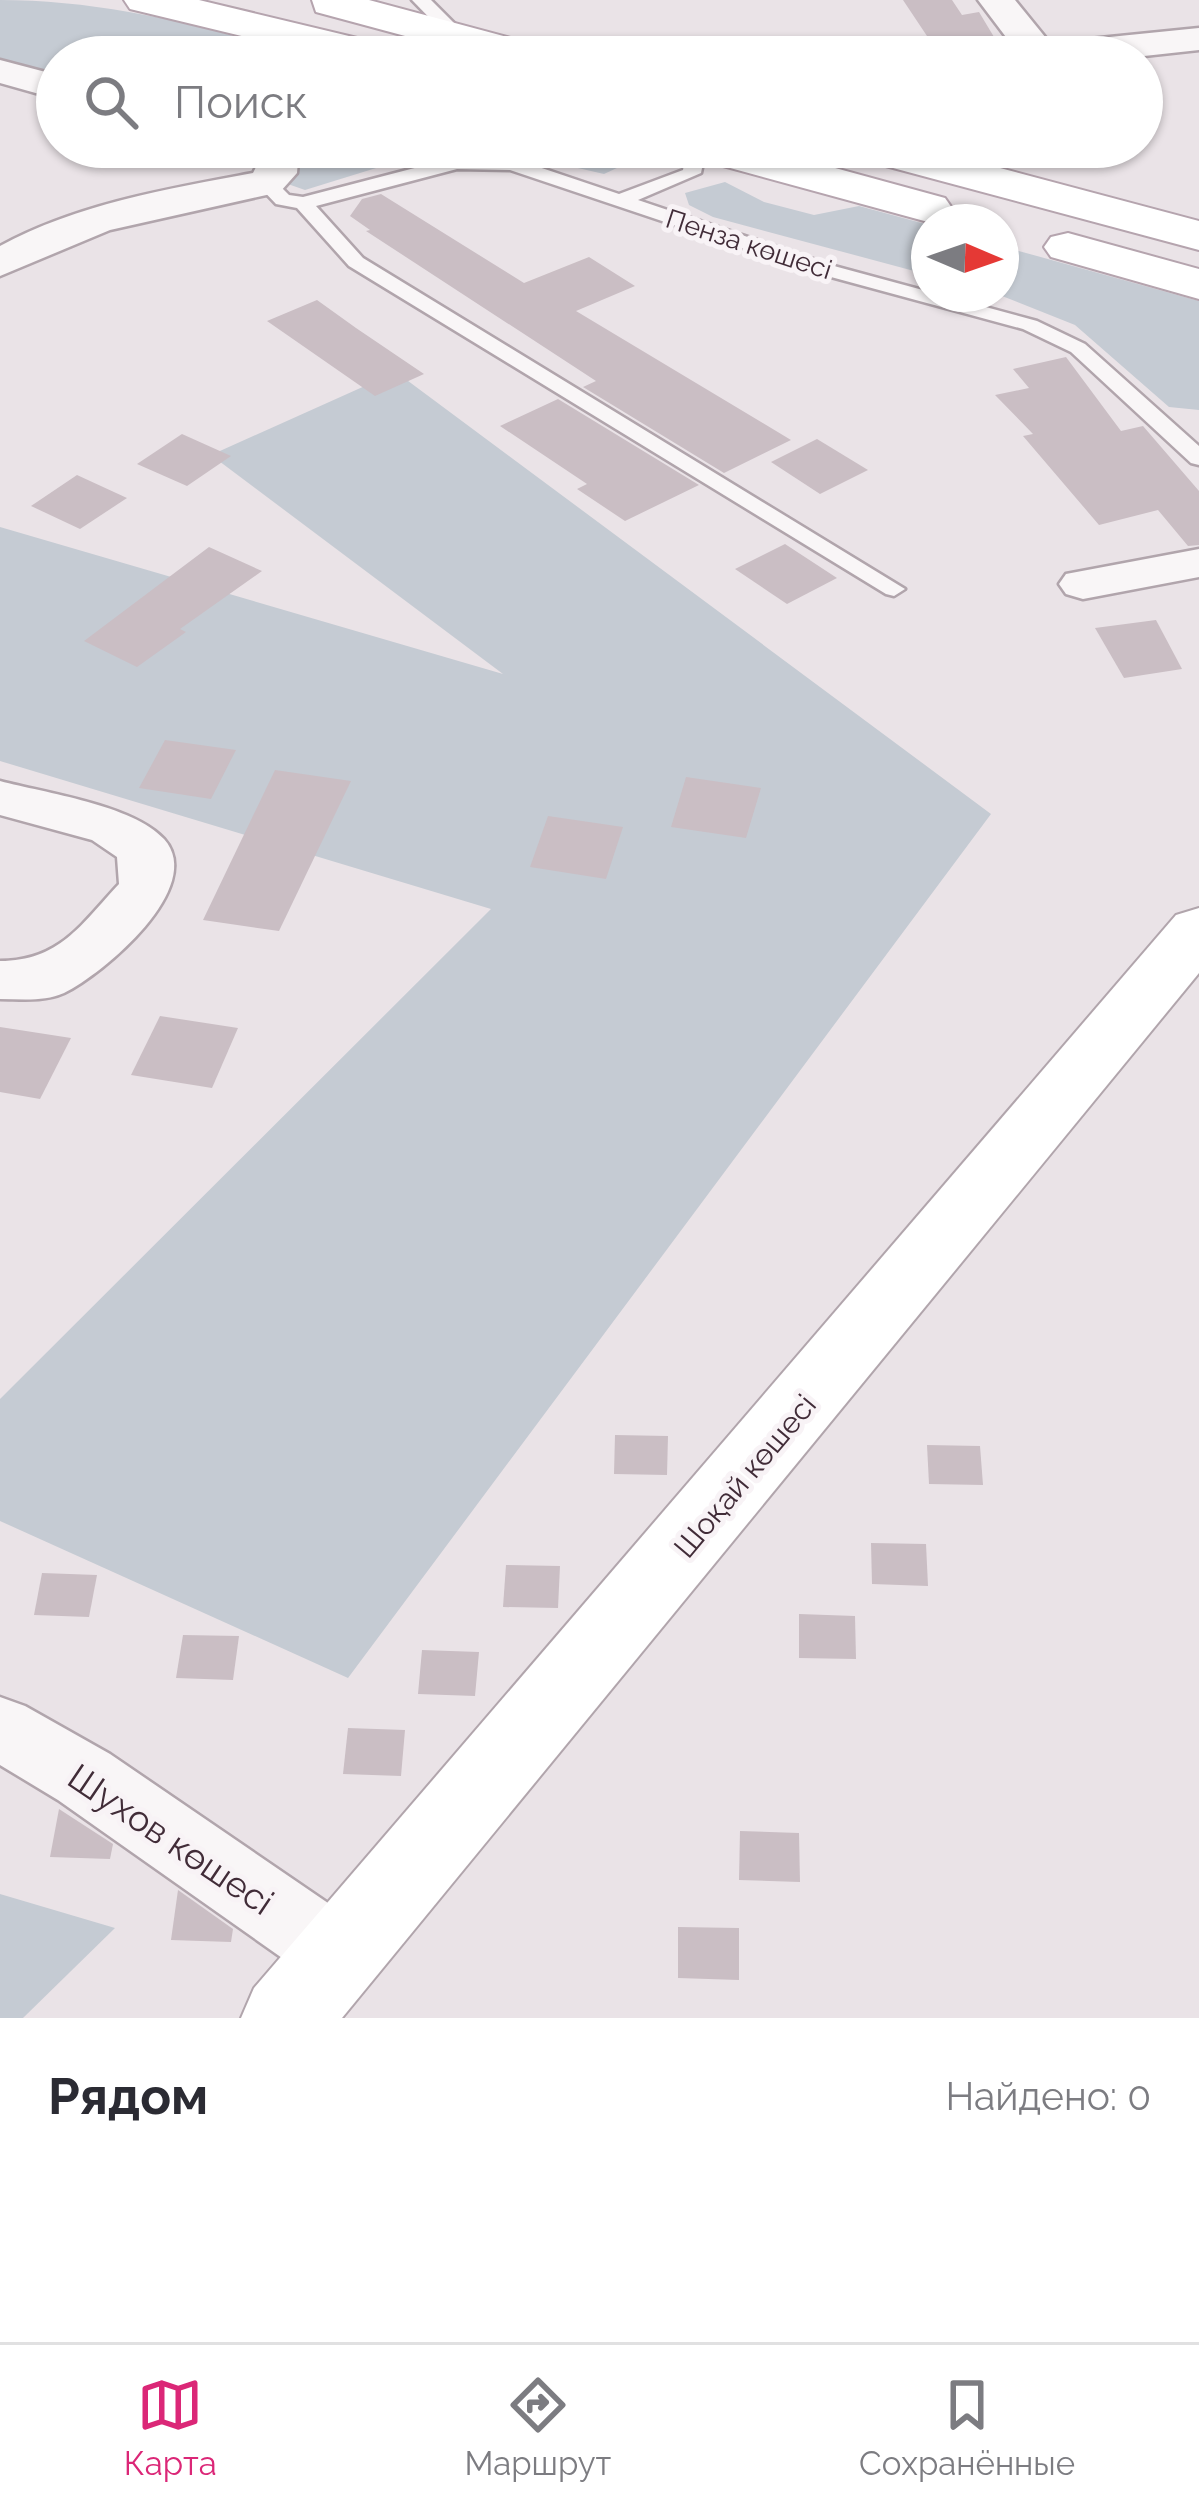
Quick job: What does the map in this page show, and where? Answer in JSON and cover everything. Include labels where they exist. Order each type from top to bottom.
[{"type":"main road","points":[[145,0],[296,36]]},
{"type":"main road","points":[[316,0],[454,36]]},
{"type":"main road","points":[[782,168],[912,204]]},
{"type":"main road","points":[[946,168],[1199,236]]},
{"type":"main road","points":[[1019,234],[1199,284]]},
{"type":"main road","name":"Шоқай көшесі","points":[[286,2018],[1199,930]]},
{"type":"street","points":[[996,0],[1024,36]]},
{"type":"street","points":[[0,71],[36,81]]},
{"type":"street","points":[[0,263],[27,246],[256,168]]},
{"type":"street","points":[[1083,584],[1199,563]]},
{"type":"street","points":[[0,798],[111,828],[144,850],[146,888],[92,949],[43,980],[0,980]]},
{"type":"street","name":"Шухов көшесі","points":[[0,1728],[84,1777],[339,1954]]},
{"type":"lane","points":[[421,0],[457,36]]},
{"type":"lane","points":[[267,168],[283,200],[302,203],[356,262],[894,589]]},
{"type":"lane","name":"Пенза көшесі","points":[[302,203],[438,168]]},
{"type":"lane","name":"Пенза көшесі","points":[[523,168],[827,270],[1030,325],[1078,348],[1199,458]]},
{"type":"lane","points":[[617,201],[691,173],[692,168]]},
{"type":"shaded area","points":[[0,0],[76,4],[153,16],[232,36],[36,36],[36,70],[0,61]]},
{"type":"shaded area","points":[[282,168],[376,168],[305,190],[285,183]]},
{"type":"shaded area","points":[[578,168],[617,168],[604,174]]},
{"type":"shaded area","points":[[725,182],[764,202],[814,215],[859,206],[911,220],[911,270],[713,217],[689,205],[685,193]]},
{"type":"shaded area","points":[[1019,251],[1199,301],[1199,410],[1169,407],[1075,325],[1019,303]]},
{"type":"shaded area","points":[[396,372],[991,814],[348,1678],[0,1521],[0,1399],[491,909],[0,761],[0,527],[503,674],[211,455]]},
{"type":"shaded area","points":[[0,1894],[115,1928],[23,2018],[0,2018]]},
{"type":"building","points":[[903,0],[952,0],[962,15],[979,12],[993,36],[927,36]]},
{"type":"building","points":[[381,194],[524,283],[589,257],[635,286],[576,311],[791,440],[724,473],[583,387],[596,381],[366,231],[370,230],[350,216],[362,199]]},
{"type":"building","points":[[317,300],[424,374],[375,396],[267,321]]},
{"type":"building","points":[[1066,357],[1121,431],[1143,426],[1199,491],[1199,545],[1188,546],[1158,510],[1099,525],[1023,436],[1033,434],[995,395],[1029,388],[1013,369]]},
{"type":"building","points":[[558,399],[699,485],[625,521],[577,489],[587,484],[500,426]]},
{"type":"building","points":[[182,434],[231,456],[187,486],[137,464]]},
{"type":"building","points":[[817,439],[868,470],[820,494],[771,462]]},
{"type":"building","points":[[77,475],[127,498],[80,529],[31,506]]},
{"type":"building","points":[[785,544],[837,578],[787,604],[735,569]]},
{"type":"building","points":[[209,547],[262,571],[180,629],[186,632],[137,667],[84,641]]},
{"type":"building","points":[[1156,620],[1182,669],[1124,678],[1095,628]]},
{"type":"building","points":[[165,740],[236,750],[211,799],[139,788]]},
{"type":"building","points":[[275,770],[351,781],[279,931],[203,920]]},
{"type":"building","points":[[686,777],[761,788],[746,838],[671,827]]},
{"type":"building","points":[[548,816],[623,827],[606,879],[530,867]]},
{"type":"building","points":[[160,1016],[238,1028],[212,1088],[131,1075]]},
{"type":"building","points":[[0,1027],[71,1038],[40,1099],[0,1092]]},
{"type":"building","points":[[615,1435],[668,1436],[667,1475],[614,1474]]},
{"type":"building","points":[[927,1445],[980,1446],[983,1485],[929,1484]]},
{"type":"building","points":[[871,1543],[926,1544],[928,1586],[872,1584]]},
{"type":"building","points":[[506,1565],[560,1566],[558,1608],[503,1607]]},
{"type":"building","points":[[42,1573],[97,1575],[89,1617],[34,1615]]},
{"type":"building","points":[[799,1614],[855,1616],[856,1659],[799,1658]]},
{"type":"building","points":[[183,1635],[239,1636],[233,1680],[176,1678]]},
{"type":"building","points":[[422,1650],[479,1652],[475,1696],[418,1694]]},
{"type":"building","points":[[348,1728],[405,1730],[401,1776],[343,1774]]},
{"type":"building","points":[[59,1809],[113,1844],[110,1859],[50,1857]]},
{"type":"building","points":[[740,1831],[799,1833],[800,1882],[739,1880]]},
{"type":"building","points":[[178,1890],[233,1929],[231,1942],[171,1940]]},
{"type":"building","points":[[678,1927],[739,1928],[739,1980],[678,1978]]}]
